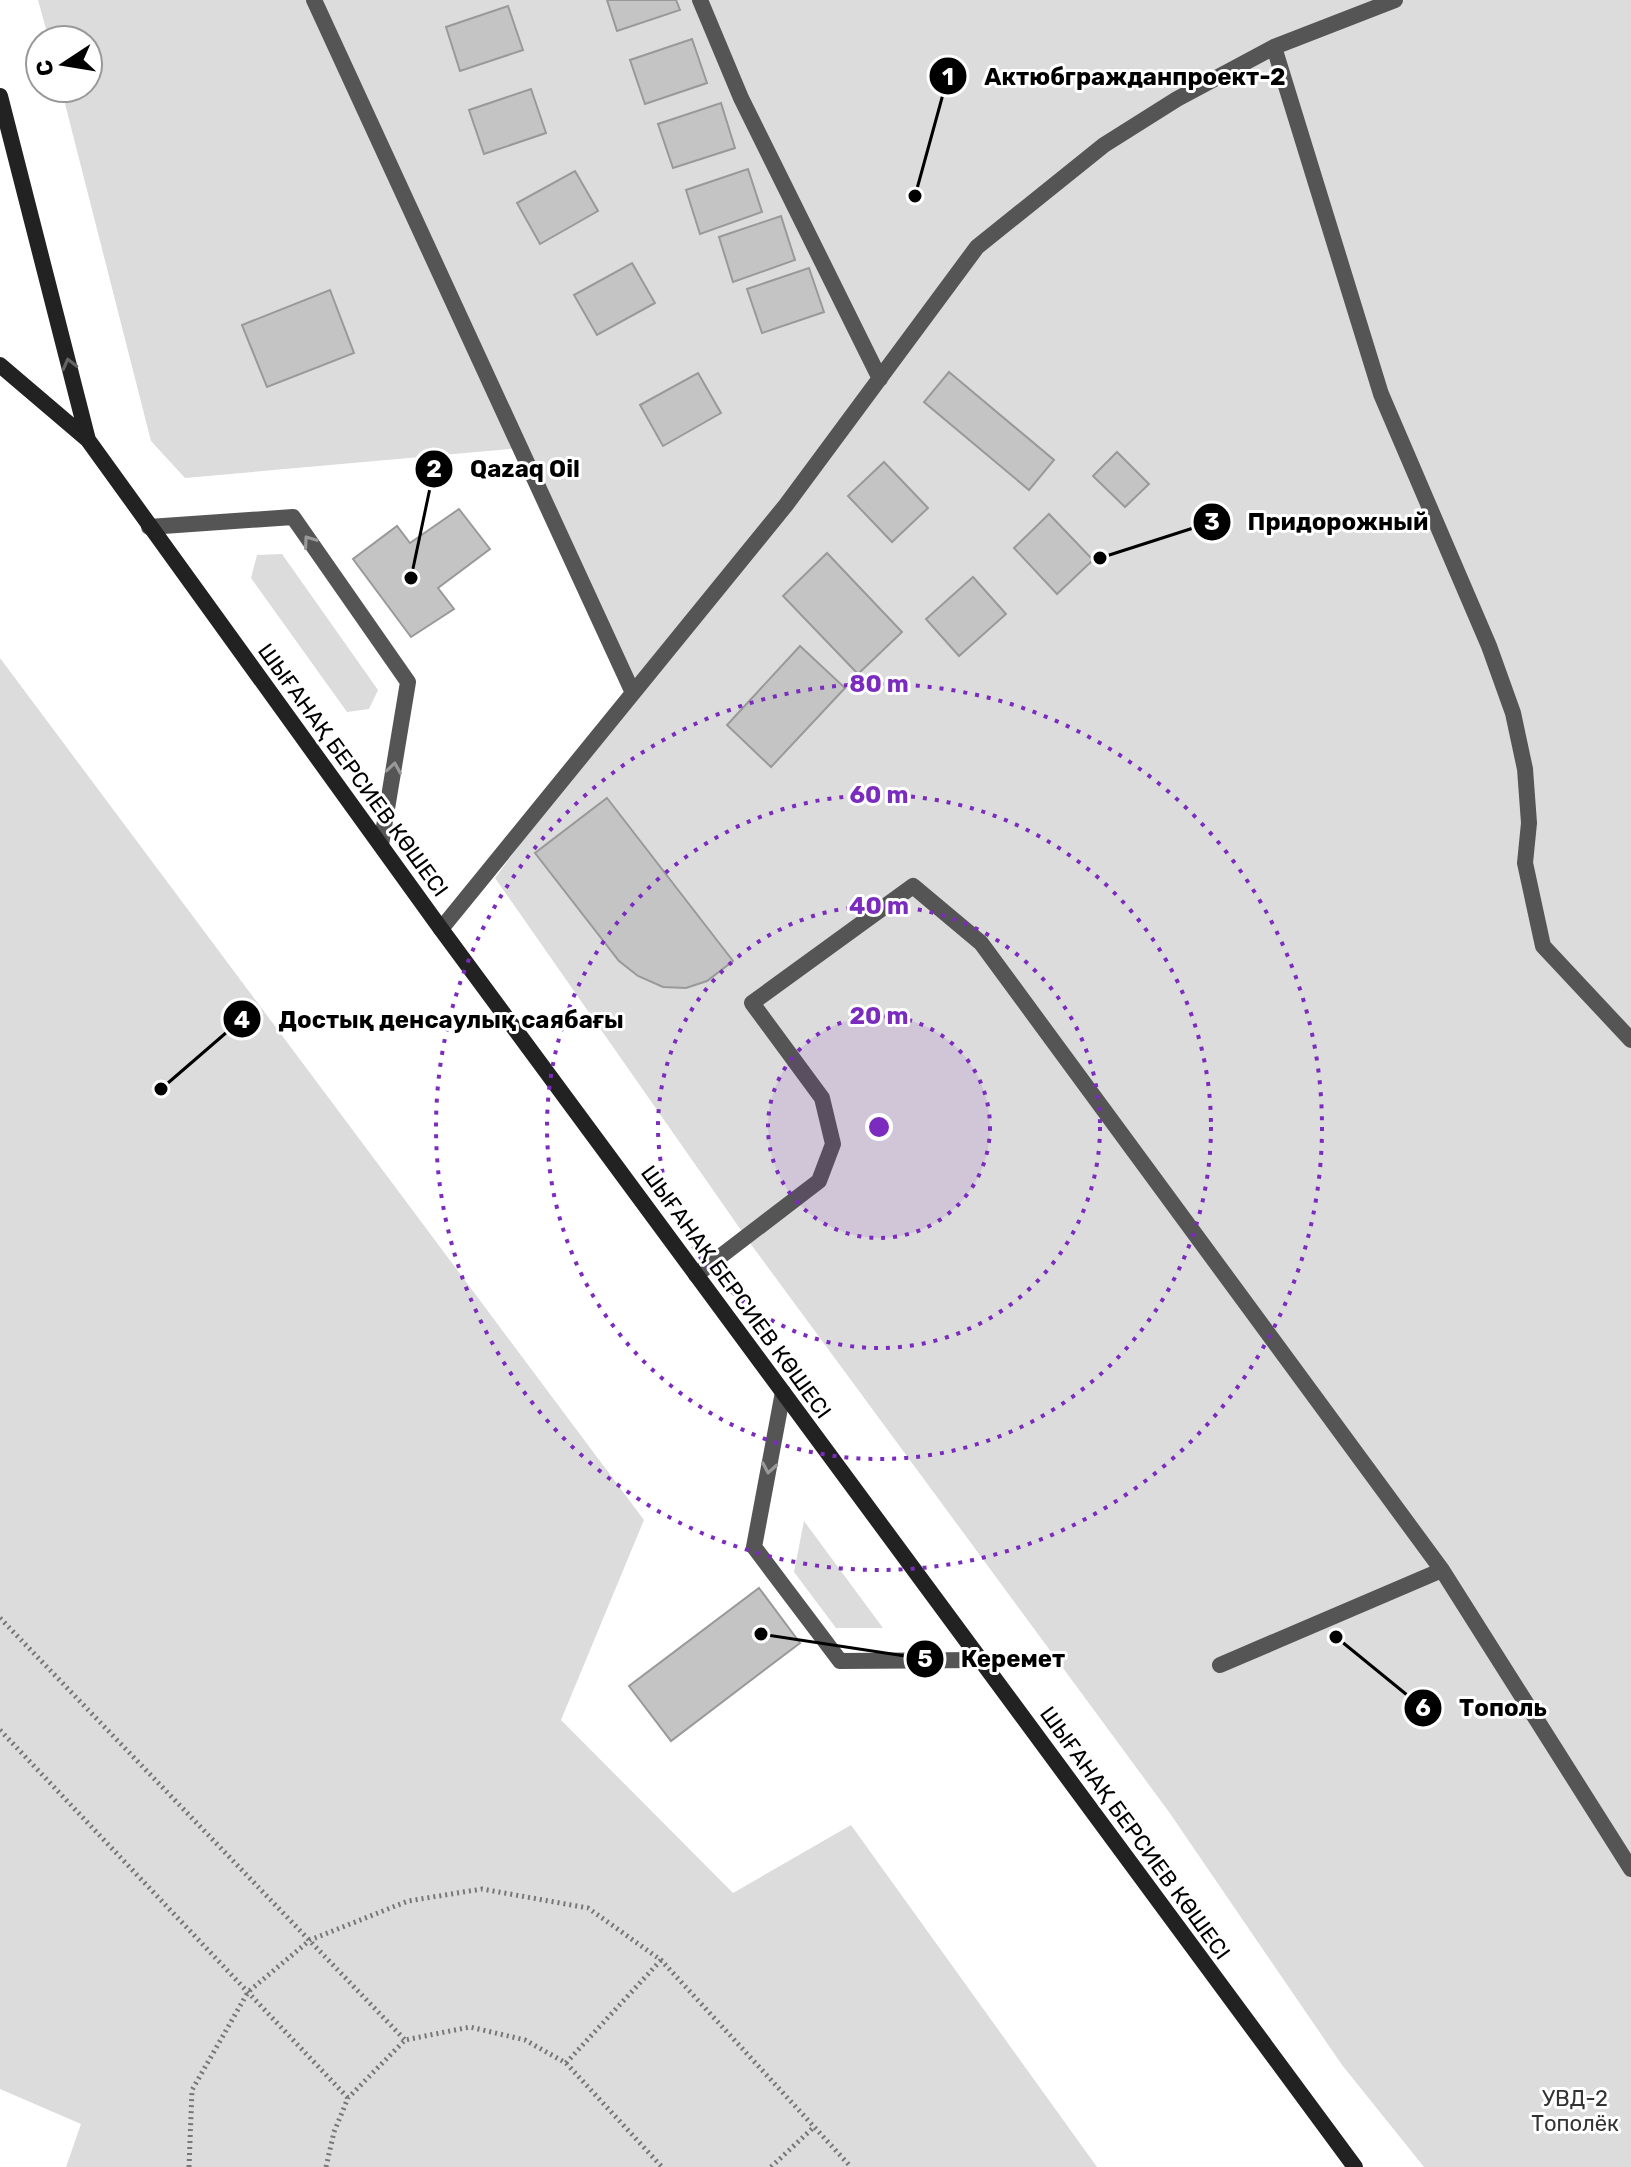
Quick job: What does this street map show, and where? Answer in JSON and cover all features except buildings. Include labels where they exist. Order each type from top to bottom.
[{"type":"main road","points":[[0,96],[88,440]]},
{"type":"main road","points":[[0,365],[88,440]]},
{"type":"main road","name":"ШЫҒАНАҚ БЕРСИЕВ КӨШЕСІ","points":[[88,440],[441,929],[1355,2167]]},
{"type":"lane","points":[[314,0],[633,693]]},
{"type":"lane","points":[[700,0],[741,98],[880,379]]},
{"type":"lane","points":[[441,929],[786,505],[977,247],[1104,145],[1177,99],[1274,47],[1375,4],[1395,0]]},
{"type":"lane","points":[[1274,47],[1381,394],[1489,646],[1513,713],[1525,769],[1529,823],[1525,863],[1543,946],[1631,1040]]},
{"type":"lane","points":[[149,527],[293,517],[408,682],[381,845]]},
{"type":"lane","points":[[696,1275],[819,1181],[833,1144],[822,1098],[752,1003],[913,886],[981,943],[1442,1570],[1631,1869]]},
{"type":"lane","points":[[783,1392],[754,1547],[840,1661],[980,1660]]},
{"type":"lane","points":[[1220,1665],[1442,1570]]},
{"type":"path","points":[[0,1618],[405,2040]]},
{"type":"path","points":[[0,1730],[348,2098]]},
{"type":"path","points":[[189,2167],[192,2090],[248,1992],[310,1940],[408,1901],[482,1889],[588,1908],[661,1960],[851,2167]]},
{"type":"path","points":[[566,2063],[661,1960]]},
{"type":"path","points":[[326,2167],[334,2132],[348,2098],[405,2040],[470,2027],[525,2040],[566,2063],[662,2167]]},
{"type":"path","points":[[771,2167],[814,2127]]},
{"type":"green space","name":"УВД-2 Тополёк","points":[[38,0],[1631,0],[1631,2167],[1424,2167],[1342,2065],[1169,1812],[750,1243],[495,878],[629,696],[520,448],[185,478],[151,441],[65,104],[104,104],[104,24],[45,24]]},
{"type":"green space","points":[[282,554],[378,690],[369,709],[347,712],[251,578],[257,555]]},
{"type":"green space","points":[[0,658],[644,1520],[561,1720],[733,1893],[851,1825],[1097,2167],[66,2167],[81,2124],[0,2089]]},
{"type":"green space","points":[[804,1521],[883,1628],[836,1628],[794,1572]]},
{"type":"place","name":"Актюбгражданпроект-2","points":[[915,196]]},
{"type":"place","name":"Придорожный","points":[[1100,558]]},
{"type":"place","name":"Qazaq Oil","points":[[411,578]]},
{"type":"place","name":"Достық денсаулық саябағы","points":[[161,1089]]},
{"type":"place","name":"Керемет","points":[[761,1634]]},
{"type":"place","name":"Тополь","points":[[1336,1637]]}]
